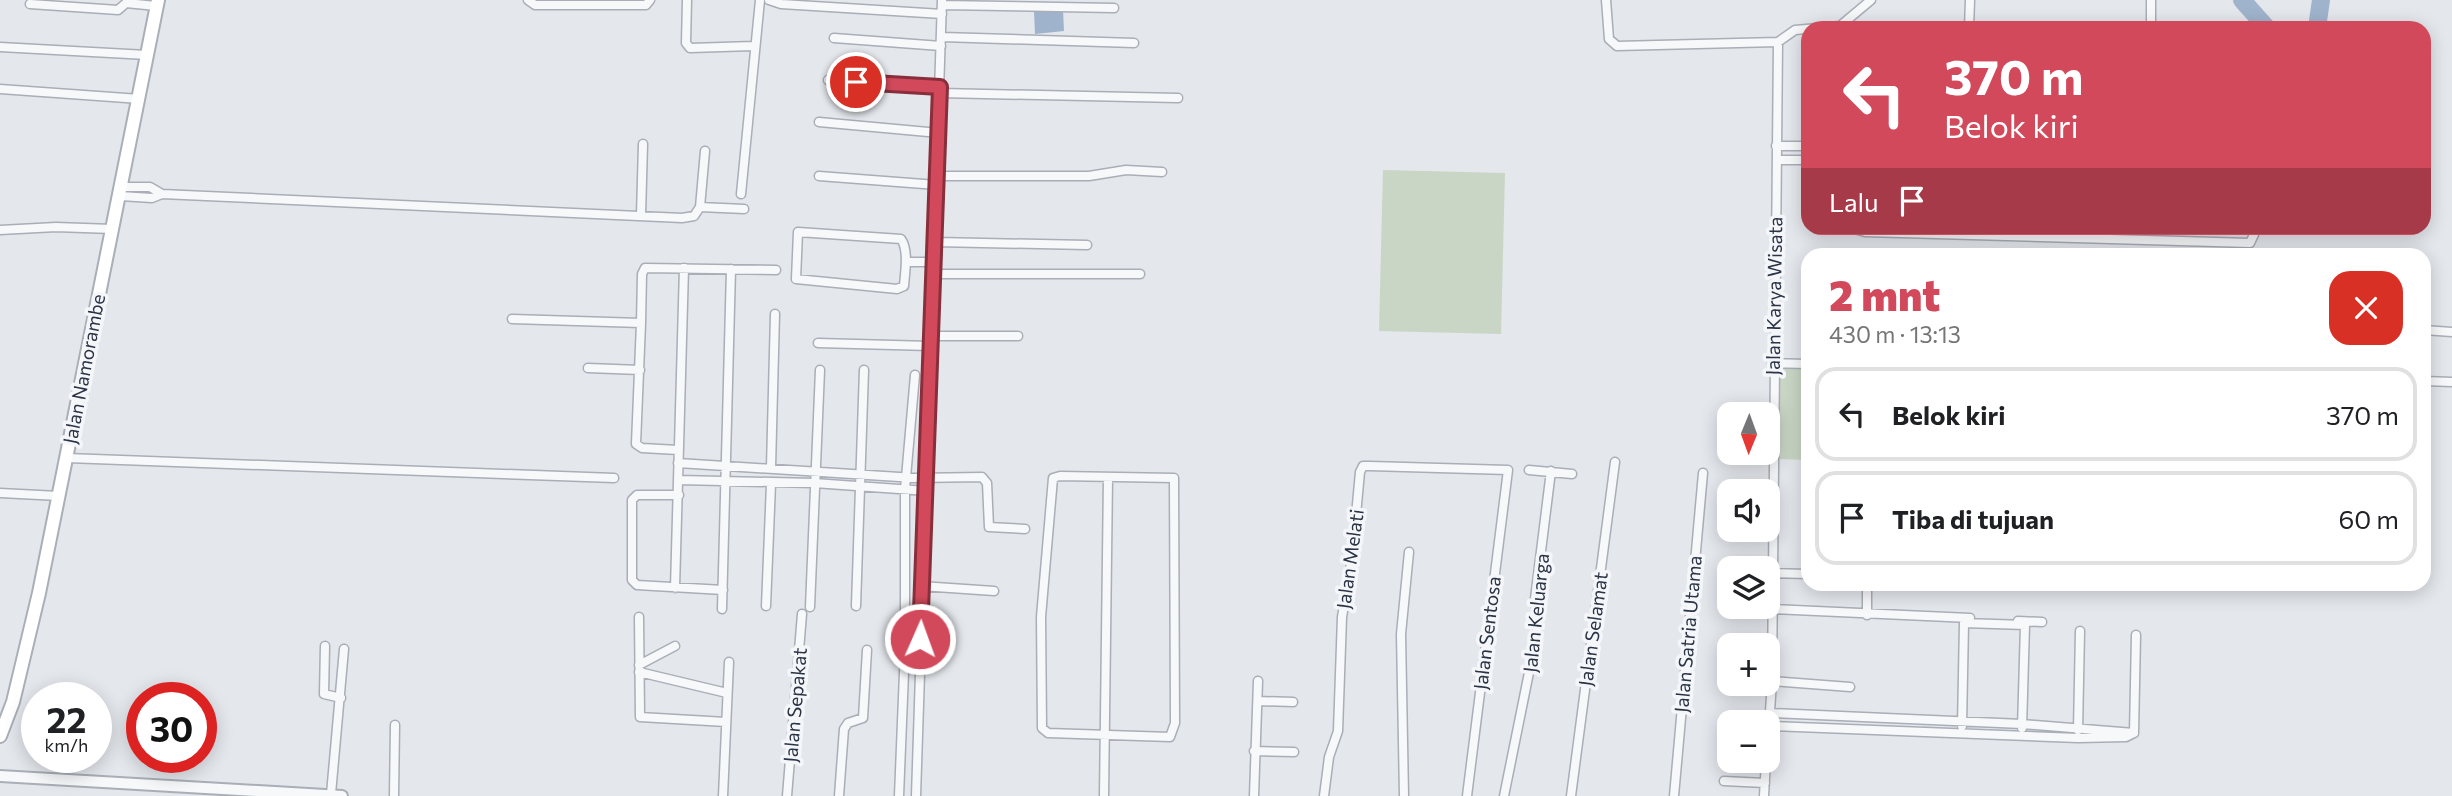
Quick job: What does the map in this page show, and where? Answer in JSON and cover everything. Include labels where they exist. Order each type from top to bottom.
[{"type":"main road","name":"Jalan Namorambe","points":[[0,736],[13,702],[59,496],[157,3]]},
{"type":"street","points":[[528,0],[535,5],[646,5],[650,0]]},
{"type":"street","points":[[687,0],[686,43],[690,48],[753,46]]},
{"type":"street","points":[[741,194],[753,46],[760,0]]},
{"type":"street","points":[[769,0],[781,4],[1114,8]]},
{"type":"street","points":[[1606,0],[1609,39],[1617,46],[1778,42],[1795,30],[1801,29]]},
{"type":"street","points":[[1846,21],[1871,0]]},
{"type":"street","points":[[1969,21],[1970,0]]},
{"type":"street","points":[[2151,0],[2151,21]]},
{"type":"street","points":[[30,4],[118,10],[128,2],[157,3]]},
{"type":"street","points":[[916,796],[942,6]]},
{"type":"street","points":[[834,38],[1134,43]]},
{"type":"street","name":"Jalan Karya Wisata","points":[[1772,556],[1778,42]]},
{"type":"street","points":[[0,47],[147,55]]},
{"type":"street","points":[[828,80],[940,90],[1178,98]]},
{"type":"street","points":[[0,89],[140,99]]},
{"type":"street","points":[[819,122],[939,133]]},
{"type":"street","points":[[641,215],[643,144]]},
{"type":"street","points":[[1776,146],[1801,146]]},
{"type":"street","points":[[120,192],[149,187],[162,194],[689,217],[697,214],[701,207],[705,151]]},
{"type":"street","points":[[1777,160],[1801,160]]},
{"type":"street","points":[[819,176],[937,180],[1089,176],[1126,170],[1162,172]]},
{"type":"street","points":[[701,207],[744,209]]},
{"type":"street","points":[[0,230],[56,227],[112,229]]},
{"type":"street","points":[[798,232],[901,239],[904,243],[905,262],[904,286],[901,288],[796,279],[798,232]]},
{"type":"street","points":[[2026,235],[2250,243],[2254,235]]},
{"type":"street","points":[[936,242],[1087,245]]},
{"type":"street","points":[[905,262],[935,262]]},
{"type":"street","points":[[675,588],[684,268]]},
{"type":"street","points":[[678,450],[642,448],[636,444],[643,269],[776,270]]},
{"type":"street","points":[[722,609],[731,270]]},
{"type":"street","points":[[935,274],[1140,274]]},
{"type":"street","points":[[771,467],[775,314]]},
{"type":"street","points":[[512,320],[641,323]]},
{"type":"street","points":[[2431,330],[2452,332]]},
{"type":"street","points":[[931,336],[1018,336]]},
{"type":"street","points":[[818,343],[930,346]]},
{"type":"street","points":[[1773,363],[1801,364]]},
{"type":"street","points":[[587,368],[640,370]]},
{"type":"street","points":[[810,607],[820,370]]},
{"type":"street","points":[[856,606],[864,370]]},
{"type":"street","points":[[900,796],[905,648],[905,489],[915,375]]},
{"type":"street","points":[[2431,382],[2452,383]]},
{"type":"street","points":[[67,458],[614,478]]},
{"type":"street","name":"Jalan Selamat","points":[[1571,796],[1615,462]]},
{"type":"street","points":[[678,463],[986,479],[989,527],[1025,529]]},
{"type":"street","name":"Jalan Melati","points":[[1324,796],[1329,757],[1338,731],[1342,617],[1352,558],[1362,467],[1508,470]]},
{"type":"street","name":"Jalan Sentosa","points":[[1467,796],[1508,470]]},
{"type":"street","points":[[1529,470],[1572,474]]},
{"type":"street","name":"Jalan Keluarga","points":[[1504,796],[1538,628],[1535,599],[1551,471]]},
{"type":"street","name":"Jalan Satria Utama","points":[[1674,796],[1703,473]]},
{"type":"street","points":[[1104,796],[1108,477]]},
{"type":"street","points":[[1053,478],[1174,478],[1175,723],[1170,737],[1104,736],[1045,732],[1042,728],[1041,617],[1053,478]]},
{"type":"street","points":[[679,480],[814,483],[927,491]]},
{"type":"street","points":[[766,606],[771,484]]},
{"type":"street","points":[[0,493],[59,496]]},
{"type":"street","points":[[679,495],[637,495],[631,505],[632,580],[638,585],[723,590]]},
{"type":"street","points":[[1404,796],[1401,634],[1409,552]]},
{"type":"street","points":[[1780,573],[1801,575]]},
{"type":"street","points":[[921,586],[994,591]]},
{"type":"street","points":[[1867,591],[1867,615]]},
{"type":"street","points":[[1780,610],[2042,622]]},
{"type":"street","name":"Jalan Sepakat","points":[[787,796],[802,614]]},
{"type":"street","points":[[639,617],[640,717],[726,722]]},
{"type":"street","points":[[1962,733],[1964,623],[2025,625],[2021,735]]},
{"type":"street","points":[[2078,738],[2080,631]]},
{"type":"street","points":[[2134,733],[2136,635]]},
{"type":"street","points":[[325,646],[324,695],[341,698]]},
{"type":"street","points":[[639,668],[675,646]]},
{"type":"street","points":[[0,776],[337,795],[344,649]]},
{"type":"street","points":[[839,796],[844,729],[848,723],[863,718],[867,650]]},
{"type":"street","points":[[723,796],[729,662]]},
{"type":"street","points":[[639,668],[727,694]]},
{"type":"street","points":[[1254,796],[1258,681]]},
{"type":"street","points":[[1780,682],[1850,687]]},
{"type":"street","points":[[1258,701],[1293,702]]},
{"type":"street","points":[[1780,713],[2022,724],[2134,733]]},
{"type":"street","points":[[394,796],[396,725]]},
{"type":"street","points":[[1780,726],[2078,738],[2126,737],[2134,733]]},
{"type":"street","points":[[1254,751],[1294,752]]},
{"type":"street","points":[[1764,796],[1765,773]]},
{"type":"street","points":[[1724,781],[1765,783]]},
{"type":"green space","points":[[1383,170],[1505,173],[1501,334],[1379,331]]},
{"type":"green space","points":[[1778,369],[1801,369],[1801,460],[1780,459]]},
{"type":"water","points":[[1063,10],[1064,31],[1035,34],[1034,12]]},
{"type":"waterway","points":[[2242,0],[2261,21]]},
{"type":"waterway","points":[[2318,21],[2321,0]]},
{"type":"route","points":[[856,82],[940,87],[928,477],[920,639]]}]
